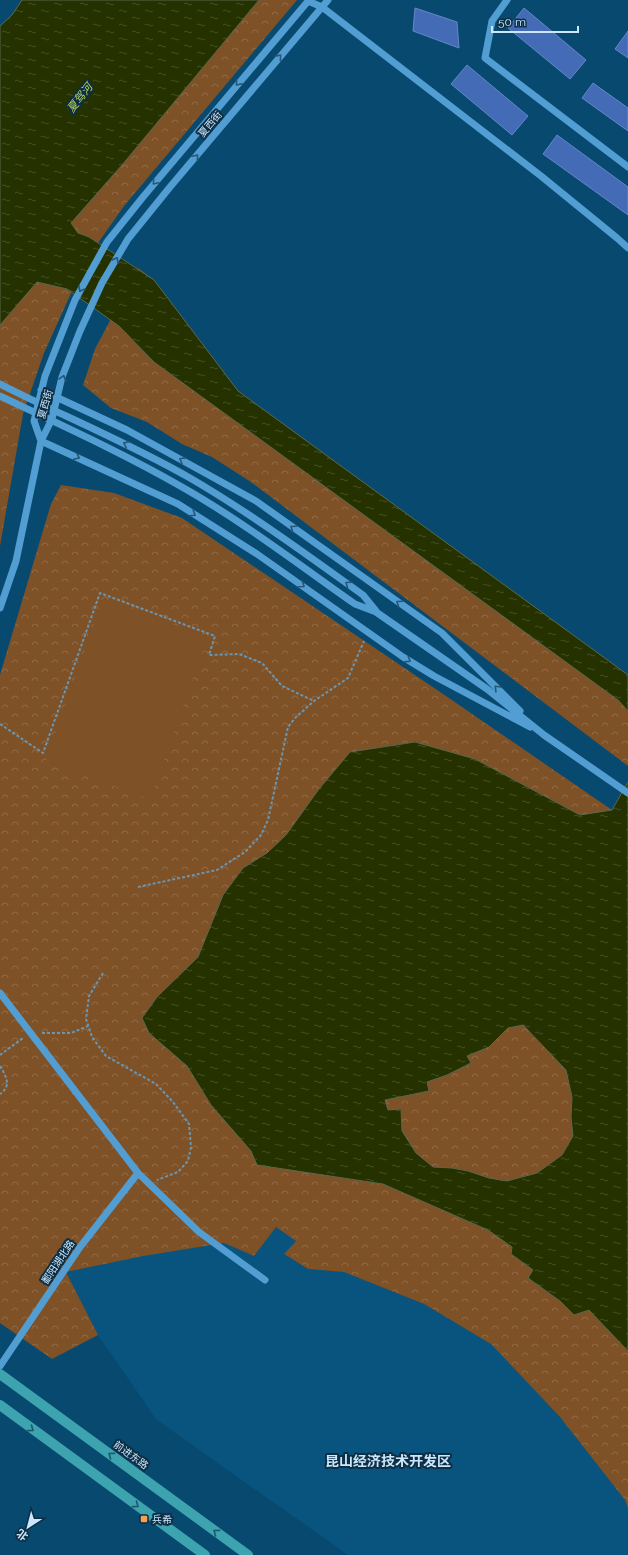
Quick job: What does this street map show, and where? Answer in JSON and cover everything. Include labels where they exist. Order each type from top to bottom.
[{"type":"main road","name":"前进东路","points":[[0,1374],[248,1555]]},
{"type":"main road","points":[[0,1406],[205,1555]]},
{"type":"street","name":"夏西街","points":[[41,441],[34,421],[45,376],[75,300],[107,242],[142,197],[309,0]]},
{"type":"street","points":[[309,0],[322,7],[626,243]]},
{"type":"street","name":"夏西街","points":[[41,441],[52,419],[62,377],[80,331],[102,283],[128,239],[328,0]]},
{"type":"street","points":[[507,0],[492,21],[485,58],[628,167]]},
{"type":"street","points":[[0,384],[128,445],[189,478],[246,512],[363,595],[376,612]]},
{"type":"street","points":[[41,390],[127,430],[262,506],[442,633],[544,735]]},
{"type":"street","points":[[0,396],[124,456],[183,487],[240,523],[355,604],[376,612],[487,689],[544,735],[628,793]]},
{"type":"street","points":[[0,608],[16,561],[41,441],[178,504],[257,554],[403,657],[434,676],[544,735]]},
{"type":"street","points":[[0,993],[138,1173],[199,1232],[265,1280]]},
{"type":"street","name":"鄱阳湖北路","points":[[0,1366],[80,1247],[138,1173]]},
{"type":"path","points":[[0,724],[43,753],[100,593],[215,636],[209,655],[239,654],[262,663],[282,686],[314,701]]},
{"type":"path","points":[[138,887],[217,870],[245,852],[261,835],[268,820],[288,727],[295,718],[314,701],[348,678],[368,632]]},
{"type":"path","points":[[103,973],[89,996],[86,1018],[92,1037],[106,1056],[156,1084],[173,1102],[189,1124],[191,1147],[188,1161],[178,1172],[149,1183]]},
{"type":"path","points":[[0,1055],[31,1033],[70,1033],[88,1026]]},
{"type":"path","points":[[0,1066],[7,1078],[7,1085],[4,1091],[0,1094]]},
{"type":"shaded area","points":[[276,1227],[296,1241],[284,1254],[307,1269],[344,1272],[424,1304],[491,1344],[560,1417],[625,1500],[628,1509],[628,1555],[348,1555],[157,1420],[98,1335],[66,1272],[151,1254],[224,1243],[254,1256]]},
{"type":"green space","points":[[22,0],[297,0],[124,206],[86,260],[44,353],[23,414],[0,546],[0,26],[12,15]]},
{"type":"green space","points":[[138,268],[154,280],[238,391],[628,675],[628,766],[251,482],[212,457],[182,444],[147,422],[111,408],[83,385],[95,349]]},
{"type":"green space","points":[[61,485],[114,493],[182,518],[628,821],[628,1509],[625,1500],[560,1417],[491,1344],[424,1304],[344,1272],[308,1269],[284,1254],[296,1241],[276,1227],[254,1256],[224,1243],[143,1256],[66,1272],[98,1335],[52,1359],[0,1323],[0,675],[51,504]]},
{"type":"green space","points":[[103,599],[208,637],[150,799],[46,761]]},
{"type":"water","name":"夏驾河","points":[[22,0],[259,0],[122,165],[71,223],[78,233],[89,237],[154,280],[238,391],[628,675],[628,711],[618,700],[154,362],[119,326],[67,289],[37,282],[0,325],[0,26],[12,15]]},
{"type":"water","points":[[415,742],[475,759],[580,815],[612,810],[628,782],[628,1351],[589,1310],[574,1315],[560,1301],[528,1278],[533,1270],[511,1254],[512,1247],[488,1230],[383,1184],[257,1165],[251,1151],[211,1105],[187,1066],[149,1033],[142,1018],[157,997],[198,957],[223,895],[243,868],[267,853],[286,835],[319,789],[350,752]],"holes":[[[523,1025],[566,1070],[572,1097],[571,1117],[573,1136],[562,1155],[537,1173],[507,1181],[489,1178],[468,1171],[433,1167],[416,1153],[402,1131],[401,1109],[388,1110],[385,1100],[429,1091],[427,1082],[447,1075],[471,1063],[467,1056],[489,1047],[508,1028]]]},
{"type":"building","points":[[415,8],[457,22],[459,48],[413,31]]},
{"type":"building","points":[[524,8],[586,60],[570,79],[508,28]]},
{"type":"building","points":[[628,31],[628,58],[615,49]]},
{"type":"building","points":[[467,65],[528,116],[512,135],[451,84]]},
{"type":"building","points":[[593,83],[628,108],[628,131],[582,98]]},
{"type":"building","points":[[557,135],[628,187],[628,215],[543,154]]},
{"type":"place","name":"兵希","points":[[144,1519]]},
{"type":"district","name":"昆山经济技术开发区","points":[[388,1461]]}]
